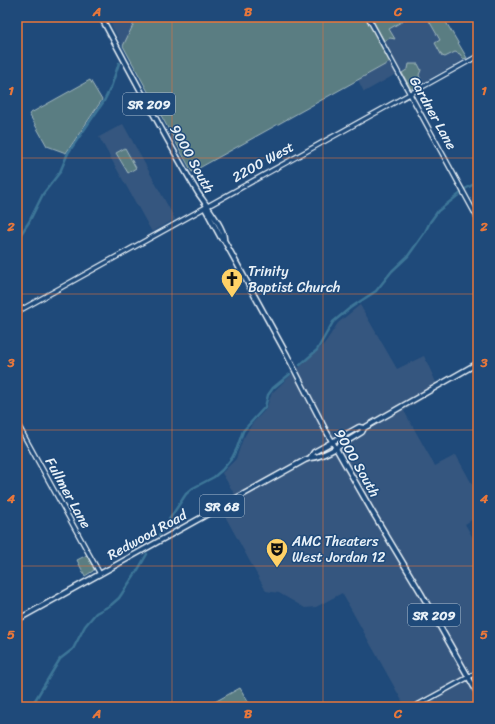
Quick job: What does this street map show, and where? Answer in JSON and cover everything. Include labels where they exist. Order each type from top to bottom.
[{"type":"main road","name":"9000 South","points":[[101,17],[373,514],[421,593],[478,694]]},
{"type":"main road","name":"Redwood Road","points":[[17,620],[310,458],[317,457],[336,447],[362,432],[364,428],[478,364]]},
{"type":"main road","name":"Redwood Road","points":[[310,458],[314,452],[359,427],[364,428]]},
{"type":"street","name":"Gardner Lane","points":[[368,17],[478,219]]},
{"type":"street","name":"2200 West","points":[[17,312],[478,56]]},
{"type":"street","name":"Fullmer Lane","points":[[17,423],[100,574]]},
{"type":"street","points":[[414,707],[478,672]]},
{"type":"shaded area","points":[[107,17],[139,17],[124,45],[122,45]]},
{"type":"shaded area","points":[[371,17],[443,17],[467,58],[411,89]]},
{"type":"shaded area","points":[[389,62],[396,74],[364,92],[358,80]]},
{"type":"shaded area","points":[[123,124],[175,219],[152,232],[99,137]]},
{"type":"shaded area","points":[[360,305],[397,369],[424,356],[439,389],[404,411],[435,466],[456,455],[478,495],[478,516],[465,524],[478,547],[478,707],[404,707],[405,706],[342,593],[316,607],[305,608],[279,593],[266,591],[219,505],[235,495],[222,473],[236,459],[243,439],[252,424],[266,409],[272,393],[325,343],[338,323]]},
{"type":"green space","points":[[137,17],[367,17],[390,62],[192,172],[123,46]]},
{"type":"green space","points":[[371,17],[410,17],[389,29],[395,39],[390,38],[384,41]]},
{"type":"green space","points":[[424,17],[443,17],[467,58],[463,59],[460,54],[455,52],[445,57],[442,56],[435,43],[440,40],[428,19]]},
{"type":"green space","points":[[409,64],[418,64],[421,70],[419,75],[422,83],[411,89],[402,73],[408,69]]},
{"type":"green space","points":[[90,80],[102,100],[66,153],[47,146],[29,114]]},
{"type":"green space","points":[[125,148],[136,168],[128,173],[116,153]]},
{"type":"green space","points":[[87,555],[94,569],[85,576],[77,560]]},
{"type":"green space","points":[[240,688],[251,707],[212,707],[211,704]]},
{"type":"waterway","points":[[17,240],[29,222],[43,194],[60,172],[68,153],[104,101],[111,87],[119,63]]},
{"type":"waterway","points":[[465,189],[478,182]]},
{"type":"waterway","points":[[300,365],[317,350],[333,322],[350,308],[376,291],[392,271],[408,256],[438,211],[461,193]]},
{"type":"waterway","points":[[159,535],[186,494],[193,488],[214,477],[232,458],[243,431],[265,407],[268,395],[273,388],[290,374]]},
{"type":"waterway","points":[[31,707],[60,659],[73,649],[85,626],[96,613],[111,605],[119,598],[147,554]]},
{"type":"place","name":"Trinity Baptist Church","points":[[232,298]]},
{"type":"place","name":"AMC Theaters West Jordan 12","points":[[277,568]]}]
